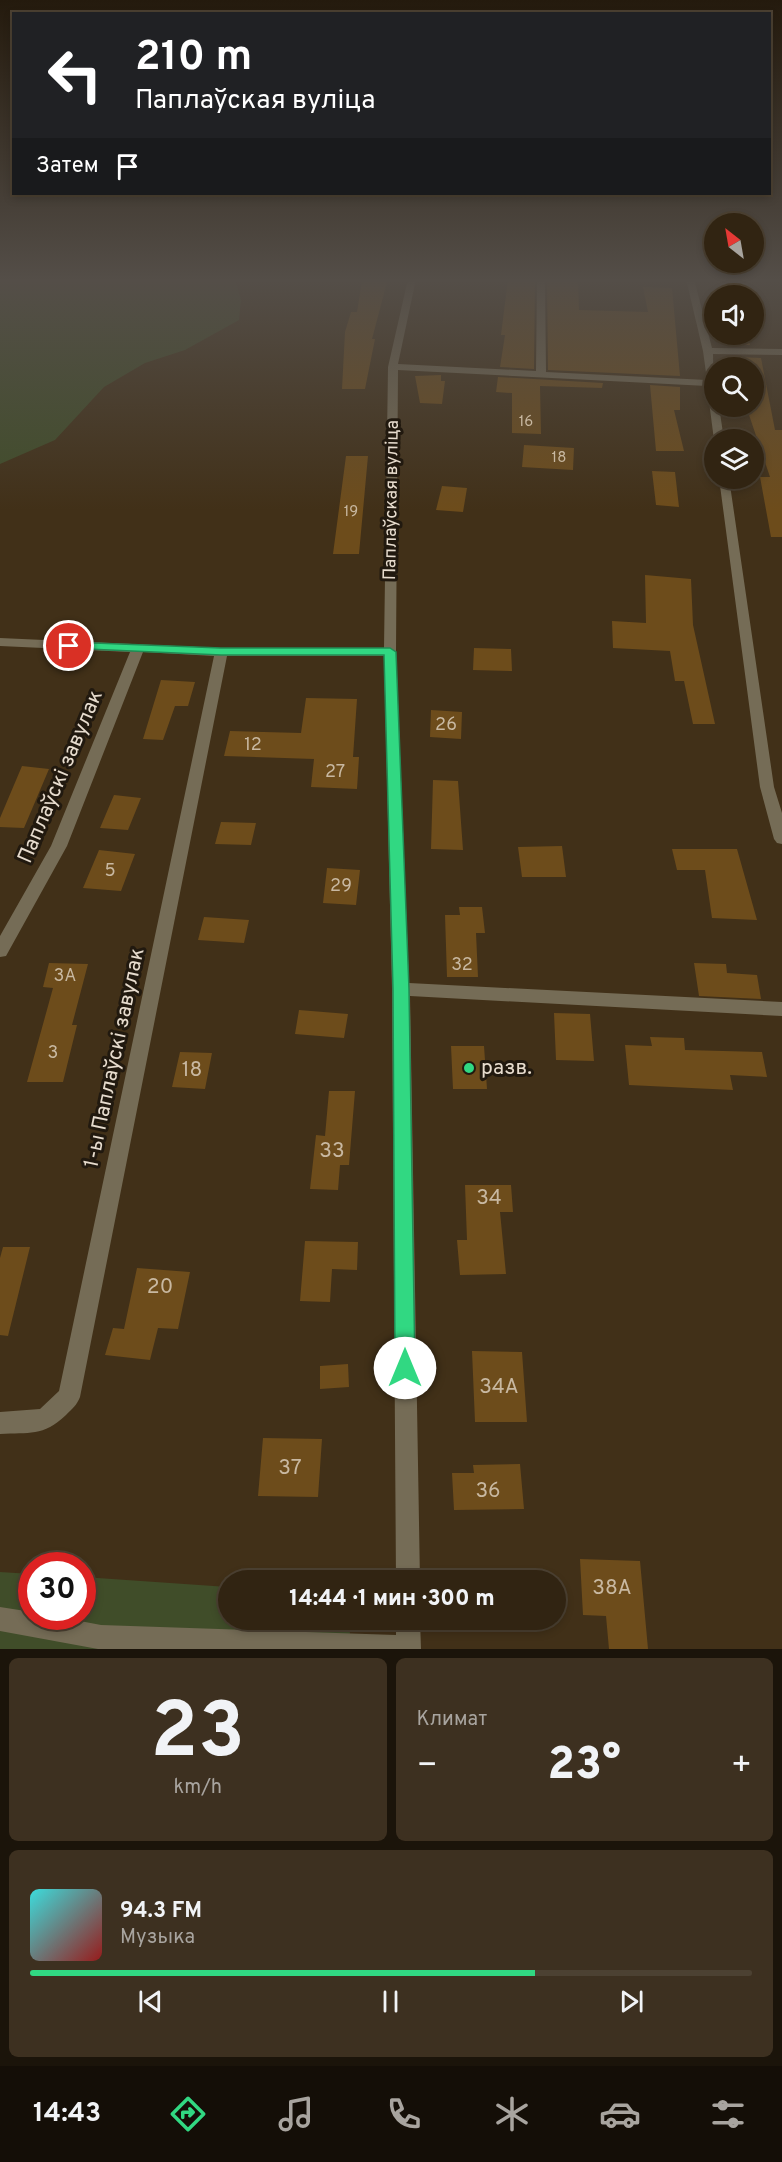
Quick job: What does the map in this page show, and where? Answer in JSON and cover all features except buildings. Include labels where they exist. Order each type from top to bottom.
[{"type":"street","name":"Паплаўская вуліца","points":[[395,356],[393,367],[390,652],[401,989],[408,1570]]},
{"type":"street","points":[[541,356],[541,373]]},
{"type":"street","points":[[393,367],[704,383]]},
{"type":"street","points":[[726,489],[767,787],[782,839]]},
{"type":"street","points":[[0,642],[221,652],[390,652]]},
{"type":"street","name":"Паплаўскі завулак","points":[[0,951],[59,846],[138,649]]},
{"type":"street","name":"1-ы Паплаўскі завулак","points":[[0,1423],[45,1420],[69,1396],[221,652]]},
{"type":"street","points":[[401,989],[782,1009]]},
{"type":"street","points":[[0,1619],[101,1637],[408,1648],[408,1630]]},
{"type":"green space","points":[[0,356],[167,356],[145,363],[104,387],[55,440],[0,464]]},
{"type":"green space","points":[[0,1572],[18,1573],[18,1630],[96,1630],[96,1578],[218,1586],[218,1630],[350,1630],[351,1649],[0,1649]]},
{"type":"place","name":"разв.","points":[[469,1068]]},
{"type":"route","points":[[69,646],[221,652],[390,652],[401,989],[405,1368]]}]
